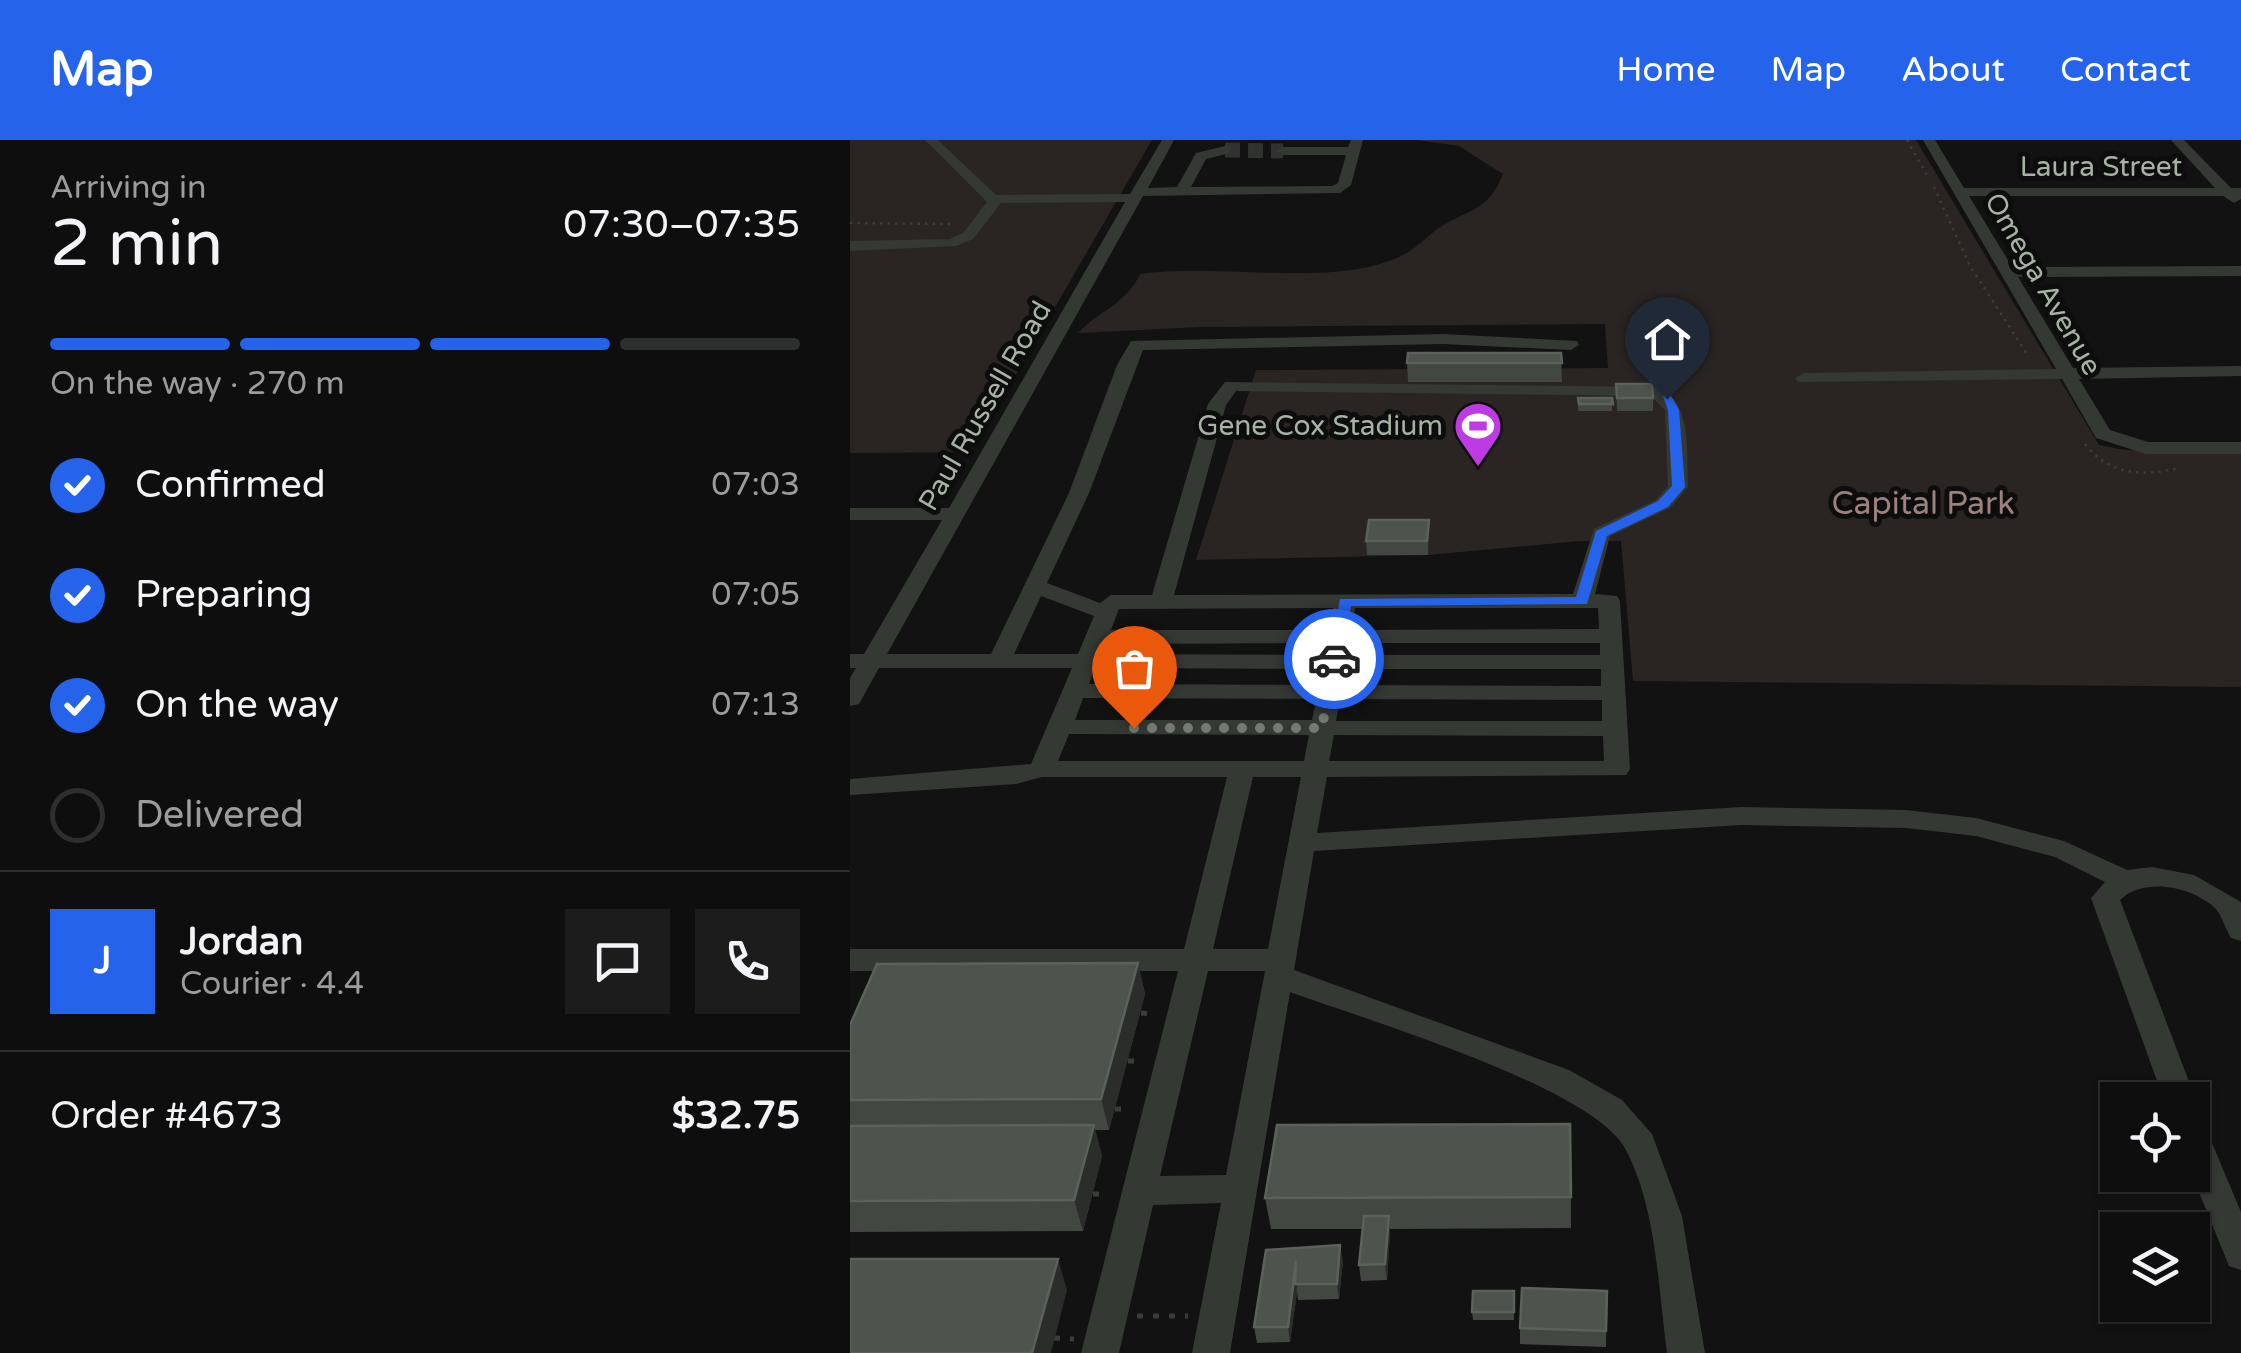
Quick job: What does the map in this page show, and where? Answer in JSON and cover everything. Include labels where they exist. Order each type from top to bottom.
[{"type":"street","points":[[932,140],[993,199],[1335,190],[1344,186],[1356,146],[1283,151]]},
{"type":"street","name":"Paul Russell Road","points":[[850,699],[861,660],[954,514],[1168,140]]},
{"type":"street","name":"Omega Avenue","points":[[1929,140],[2098,428],[2124,444],[2146,448],[2241,448]]},
{"type":"street","points":[[2177,140],[2234,192],[2241,206]]},
{"type":"street","points":[[1182,192],[1200,156],[1224,150]]},
{"type":"street","name":"Laura Street","points":[[1960,192],[2234,192]]},
{"type":"street","points":[[850,246],[941,246],[961,240],[993,199]]},
{"type":"street","points":[[850,230],[973,229]]},
{"type":"street","points":[[2007,272],[2241,271]]},
{"type":"street","points":[[999,661],[1079,493],[1137,345],[1443,339],[1571,345]]},
{"type":"street","points":[[1804,378],[2241,371]]},
{"type":"street","points":[[1161,602],[1218,404],[1231,386],[1655,391],[1674,410],[1678,487],[1663,504],[1600,534],[1582,601]]},
{"type":"street","points":[[850,514],[954,514]]},
{"type":"street","points":[[1035,586],[1107,613]]},
{"type":"street","points":[[850,787],[1016,776],[1042,769],[1617,770],[1609,601],[1111,602],[1042,769]]},
{"type":"street","points":[[1211,1353],[1345,602]]},
{"type":"street","points":[[1097,637],[1612,636]]},
{"type":"street","points":[[861,660],[1613,662]]},
{"type":"street","points":[[1074,691],[1615,693]]},
{"type":"street","points":[[1059,728],[1616,729]]},
{"type":"street","points":[[1100,1353],[1242,770]]},
{"type":"street","points":[[1301,845],[1332,838],[1629,821],[1854,817],[1976,826],[2064,850],[2124,880],[2152,876],[2194,884],[2228,904],[2241,931]]},
{"type":"street","points":[[2124,880],[2105,898],[2173,1082]]},
{"type":"street","points":[[850,960],[1196,960],[1279,968],[1558,1079],[1611,1109],[1640,1143],[1665,1216],[1686,1353]]},
{"type":"street","points":[[2210,1177],[2241,1255]]},
{"type":"street","points":[[1140,1190],[1240,1189]]},
{"type":"path","points":[[1109,1317],[1218,1315]]},
{"type":"green space","points":[[850,140],[1152,140],[971,452],[850,453]]},
{"type":"green space","name":"Capital Park","points":[[1416,140],[1916,140],[2099,445],[2125,450],[2241,451],[2241,687],[1633,681],[1621,541],[1428,555],[1196,560],[1256,370],[1608,368],[1605,324],[1200,327],[1078,333],[1120,300],[1140,274],[1346,271],[1405,254],[1442,226],[1485,202],[1503,174],[1459,146]]},
{"type":"building","points":[[1408,353],[1561,353],[1562,363],[1407,363]]},
{"type":"building","points":[[1616,384],[1652,384],[1653,398],[1617,398]]},
{"type":"building","points":[[1578,398],[1612,398],[1613,404],[1579,404]]},
{"type":"building","points":[[1369,520],[1429,520],[1427,541],[1366,541]]},
{"type":"building","points":[[1138,963],[1101,1099],[850,1100],[850,1025],[877,964]]},
{"type":"building","points":[[1570,1124],[1571,1197],[1265,1198],[1277,1125]]},
{"type":"building","points":[[1094,1125],[1074,1200],[850,1201],[850,1126]]},
{"type":"building","points":[[1364,1216],[1389,1216],[1385,1264],[1359,1265]]},
{"type":"building","points":[[1340,1245],[1337,1284],[1295,1284],[1296,1261],[1288,1327],[1254,1327],[1266,1250]]},
{"type":"building","points":[[850,1259],[1058,1259],[1032,1353],[850,1353]]},
{"type":"building","points":[[1522,1288],[1607,1291],[1606,1331],[1520,1328]]},
{"type":"building","points":[[1473,1291],[1514,1291],[1514,1312],[1472,1312]]},
{"type":"tunnel","points":[[1225,150],[1283,151]]},
{"type":"way so far","points":[[1134,728],[1322,728],[1334,659]]},
{"type":"place","name":"Gene Cox Stadium","points":[[1478,468]]},
{"type":"route","points":[[1334,659],[1345,602],[1582,601],[1600,534],[1663,504],[1678,487],[1674,410],[1667,399]]}]
